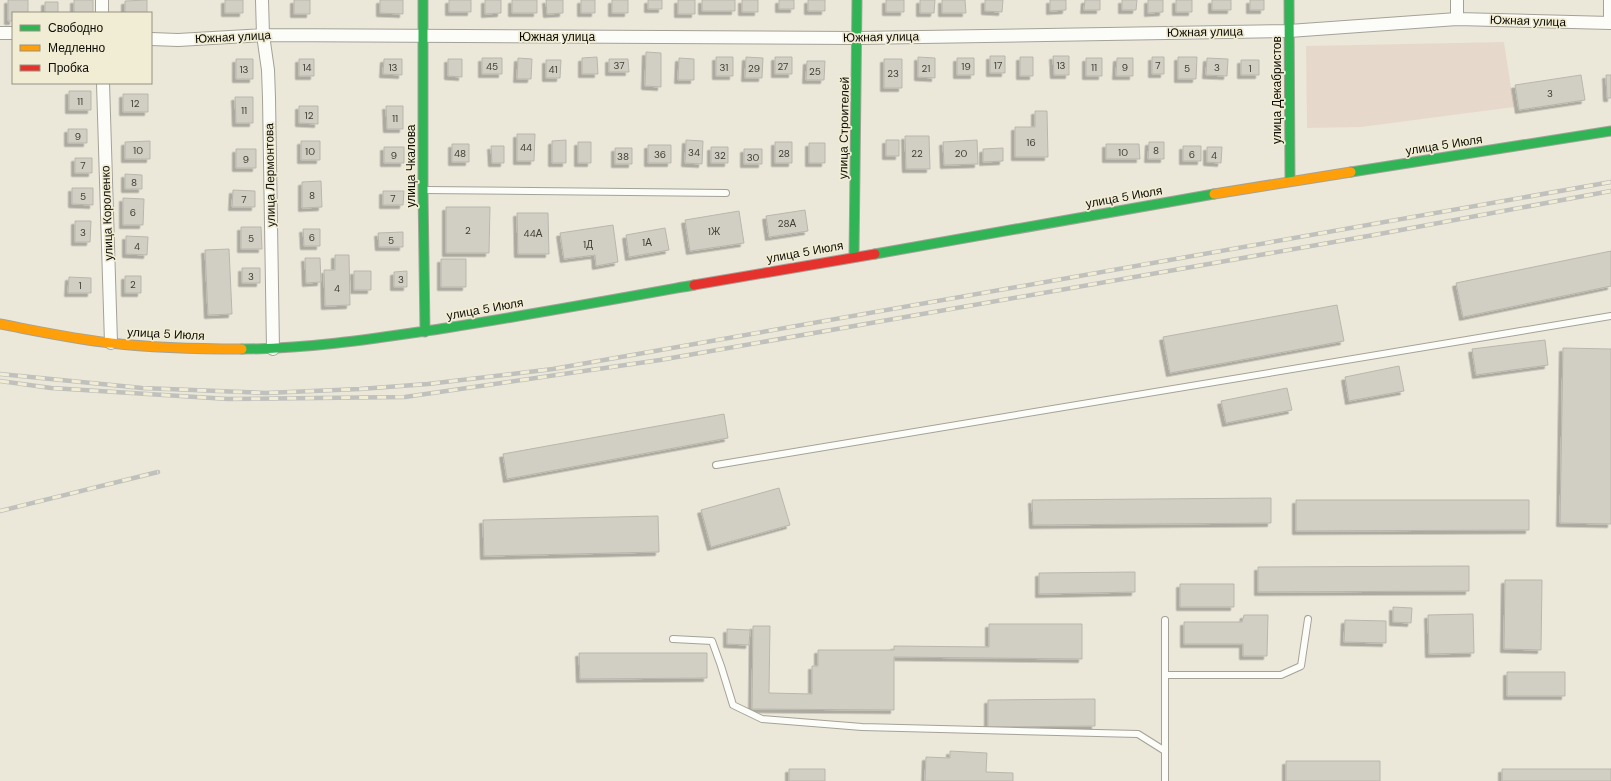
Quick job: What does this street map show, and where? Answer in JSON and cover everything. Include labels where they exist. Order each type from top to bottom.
[{"type":"main road","name":"улица Чкалова","points":[[422,0],[422,190],[425,332]]},
{"type":"main road","name":"улица Строителей","points":[[854,256],[857,0]]},
{"type":"main road","name":"улица Декабристов","points":[[1289,0],[1290,181]]},
{"type":"main road","name":"улица 5 Июля","points":[[0,324],[54,335],[111,343],[199,349],[272,350],[355,342],[425,332],[1290,181],[1611,130]]},
{"type":"street","points":[[102,0],[102,12]]},
{"type":"street","name":"улица Лермонтова","points":[[262,0],[263,35],[268,70],[272,350]]},
{"type":"street","points":[[1457,0],[1457,19]]},
{"type":"street","name":"Южная улица","points":[[152,39],[178,40],[263,35],[857,38],[1289,31],[1457,19],[1610,23],[1610,0]]},
{"type":"street","points":[[0,33],[12,33]]},
{"type":"street","name":"улица Короленко","points":[[103,84],[111,343]]},
{"type":"lane","points":[[422,190],[726,193]]},
{"type":"lane","points":[[716,465],[1611,316]]},
{"type":"lane","points":[[1165,675],[1281,675],[1301,666],[1308,619]]},
{"type":"lane","points":[[1164,620],[1165,781]]},
{"type":"lane","points":[[673,639],[712,641],[733,705],[762,719],[862,727],[1138,734],[1165,751]]},
{"type":"shaded area","points":[[1504,42],[1514,107],[1361,127],[1307,128],[1306,46]]},
{"type":"building","points":[[8,0],[28,0],[28,12],[12,12],[12,21],[8,21]]},
{"type":"building","points":[[74,0],[93,0],[93,12],[74,12]]},
{"type":"building","points":[[147,0],[147,12],[125,12],[125,1]]},
{"type":"building","points":[[225,0],[243,0],[243,13],[225,13]]},
{"type":"building","points":[[294,0],[310,0],[310,14],[294,14]]},
{"type":"building","points":[[380,0],[403,0],[403,14],[380,13]]},
{"type":"building","points":[[449,0],[471,0],[471,12],[449,12]]},
{"type":"building","points":[[485,0],[501,0],[501,13],[485,14]]},
{"type":"building","points":[[512,0],[537,0],[537,13],[512,13]]},
{"type":"building","points":[[546,0],[563,0],[563,13],[547,14]]},
{"type":"building","points":[[581,0],[595,0],[595,13],[581,13]]},
{"type":"building","points":[[612,0],[628,0],[628,13],[612,13]]},
{"type":"building","points":[[648,0],[662,0],[662,9],[648,9]]},
{"type":"building","points":[[678,0],[695,0],[695,14],[678,14]]},
{"type":"building","points":[[702,0],[735,0],[735,11],[702,11]]},
{"type":"building","points":[[742,0],[758,0],[758,12],[742,12]]},
{"type":"building","points":[[779,0],[794,0],[794,9],[779,9]]},
{"type":"building","points":[[808,0],[825,0],[825,11],[808,11]]},
{"type":"building","points":[[886,0],[904,0],[904,12],[886,12]]},
{"type":"building","points":[[920,0],[935,0],[934,13],[920,13]]},
{"type":"building","points":[[942,0],[965,0],[966,13],[942,13]]},
{"type":"building","points":[[985,0],[1003,0],[1002,12],[985,11]]},
{"type":"building","points":[[1050,0],[1066,0],[1066,10],[1050,11]]},
{"type":"building","points":[[1085,0],[1100,0],[1100,10],[1084,10]]},
{"type":"building","points":[[1122,0],[1137,0],[1136,10],[1122,10]]},
{"type":"building","points":[[1148,0],[1163,0],[1163,12],[1148,13]]},
{"type":"building","points":[[1176,0],[1192,0],[1192,12],[1176,12]]},
{"type":"building","points":[[1212,0],[1231,0],[1231,10],[1212,10]]},
{"type":"building","points":[[1250,0],[1264,0],[1264,10],[1250,10]]},
{"type":"building","points":[[45,2],[58,2],[58,12],[45,12]]},
{"type":"building","points":[[646,52],[661,53],[661,87],[645,86]]},
{"type":"building","points":[[990,56],[1005,56],[1005,73],[990,73]]},
{"type":"building","points":[[1053,56],[1069,56],[1069,75],[1054,75]]},
{"type":"building","points":[[597,57],[598,74],[582,74],[582,58]]},
{"type":"building","points":[[716,57],[733,57],[733,76],[716,76]]},
{"type":"building","points":[[746,57],[763,58],[762,78],[745,78]]},
{"type":"building","points":[[775,57],[792,57],[792,74],[775,74]]},
{"type":"building","points":[[918,57],[935,58],[935,78],[918,77]]},
{"type":"building","points":[[1020,57],[1033,57],[1033,76],[1020,76]]},
{"type":"building","points":[[1152,57],[1164,57],[1164,74],[1152,74]]},
{"type":"building","points":[[1178,57],[1197,57],[1196,79],[1178,79]]},
{"type":"building","points":[[482,58],[502,58],[502,74],[482,74]]},
{"type":"building","points":[[518,58],[532,59],[531,79],[517,79]]},
{"type":"building","points":[[679,58],[694,59],[694,80],[678,80]]},
{"type":"building","points":[[957,58],[974,58],[974,75],[957,75]]},
{"type":"building","points":[[1086,58],[1102,58],[1102,76],[1086,76]]},
{"type":"building","points":[[1117,58],[1133,58],[1133,76],[1116,76]]},
{"type":"building","points":[[1207,58],[1228,59],[1227,76],[1206,75]]},
{"type":"building","points":[[236,59],[253,59],[253,79],[236,79]]},
{"type":"building","points":[[299,59],[314,59],[314,76],[299,76]]},
{"type":"building","points":[[384,59],[402,59],[402,75],[383,74]]},
{"type":"building","points":[[448,59],[462,59],[462,77],[448,76]]},
{"type":"building","points":[[609,59],[628,59],[629,72],[609,72]]},
{"type":"building","points":[[884,59],[902,59],[902,88],[884,88]]},
{"type":"building","points":[[546,60],[561,60],[560,78],[546,78]]},
{"type":"building","points":[[1241,60],[1259,60],[1259,75],[1241,75]]},
{"type":"building","points":[[807,61],[825,61],[824,80],[806,80]]},
{"type":"building","points":[[1581,75],[1585,100],[1519,110],[1515,85]]},
{"type":"building","points":[[1606,75],[1611,75],[1611,98],[1607,98]]},
{"type":"building","points":[[69,91],[91,91],[91,110],[69,110]]},
{"type":"building","points":[[123,94],[148,94],[148,112],[123,112]]},
{"type":"building","points":[[235,97],[253,97],[253,123],[236,123]]},
{"type":"building","points":[[299,106],[318,106],[318,124],[299,123]]},
{"type":"building","points":[[386,106],[403,106],[403,129],[387,129]]},
{"type":"building","points":[[1035,111],[1047,111],[1048,157],[1015,157],[1015,127],[1035,127]]},
{"type":"building","points":[[68,129],[87,129],[87,143],[68,143]]},
{"type":"building","points":[[517,134],[535,134],[534,161],[517,161]]},
{"type":"building","points":[[905,136],[929,136],[930,169],[906,169]]},
{"type":"building","points":[[566,140],[566,163],[552,163],[552,141]]},
{"type":"building","points":[[686,140],[703,141],[702,164],[685,163]]},
{"type":"building","points":[[886,140],[899,140],[899,156],[886,156]]},
{"type":"building","points":[[977,140],[978,164],[944,165],[943,142]]},
{"type":"building","points":[[150,141],[150,159],[125,159],[125,142]]},
{"type":"building","points":[[301,141],[320,141],[320,160],[301,160]]},
{"type":"building","points":[[578,142],[591,142],[591,163],[578,163]]},
{"type":"building","points":[[775,142],[792,142],[792,163],[775,163]]},
{"type":"building","points":[[1149,142],[1164,142],[1164,159],[1148,159]]},
{"type":"building","points":[[809,143],[825,143],[825,163],[809,163]]},
{"type":"building","points":[[452,144],[469,144],[469,162],[452,162]]},
{"type":"building","points":[[1106,144],[1139,144],[1140,159],[1106,159]]},
{"type":"building","points":[[648,145],[671,145],[671,163],[648,163]]},
{"type":"building","points":[[491,146],[504,146],[504,163],[492,163]]},
{"type":"building","points":[[1183,146],[1201,146],[1201,161],[1183,161]]},
{"type":"building","points":[[384,147],[404,147],[404,163],[384,163]]},
{"type":"building","points":[[711,147],[728,147],[728,163],[711,163]]},
{"type":"building","points":[[1207,147],[1222,147],[1221,163],[1207,162]]},
{"type":"building","points":[[615,148],[632,148],[632,164],[615,164]]},
{"type":"building","points":[[1003,148],[1003,161],[983,162],[983,149]]},
{"type":"building","points":[[236,149],[256,149],[256,168],[236,168]]},
{"type":"building","points":[[744,149],[762,149],[762,164],[744,164]]},
{"type":"building","points":[[75,158],[92,158],[92,173],[75,173]]},
{"type":"building","points":[[125,174],[142,175],[142,189],[125,189]]},
{"type":"building","points":[[321,181],[322,207],[302,208],[302,182]]},
{"type":"building","points":[[72,188],[93,188],[93,205],[72,204]]},
{"type":"building","points":[[233,190],[255,191],[255,207],[232,207]]},
{"type":"building","points":[[383,191],[404,191],[403,205],[383,205]]},
{"type":"building","points":[[123,198],[144,199],[143,225],[123,225]]},
{"type":"building","points":[[446,207],[490,207],[489,253],[446,253]]},
{"type":"building","points":[[805,210],[808,231],[769,237],[766,216]]},
{"type":"building","points":[[739,211],[744,243],[690,251],[685,220]]},
{"type":"building","points":[[517,213],[548,213],[549,254],[518,254]]},
{"type":"building","points":[[75,221],[91,221],[90,242],[75,242]]},
{"type":"building","points":[[613,225],[618,262],[596,266],[595,255],[564,259],[560,233]]},
{"type":"building","points":[[241,227],[261,227],[262,249],[241,249]]},
{"type":"building","points":[[665,228],[669,250],[629,257],[626,235]]},
{"type":"building","points":[[303,229],[320,229],[320,246],[304,246]]},
{"type":"building","points":[[403,232],[403,247],[379,247],[378,233]]},
{"type":"building","points":[[126,236],[148,237],[147,255],[126,254]]},
{"type":"building","points":[[229,249],[232,314],[208,315],[205,250]]},
{"type":"building","points":[[1611,251],[1611,286],[1463,317],[1456,283]]},
{"type":"building","points":[[335,255],[349,255],[350,305],[325,306],[324,270],[335,270]]},
{"type":"building","points":[[305,258],[320,258],[321,282],[306,283]]},
{"type":"building","points":[[441,259],[466,259],[466,287],[441,287]]},
{"type":"building","points":[[242,268],[260,268],[260,283],[242,283]]},
{"type":"building","points":[[354,271],[371,271],[371,290],[354,290]]},
{"type":"building","points":[[407,271],[407,287],[394,287],[394,272]]},
{"type":"building","points":[[125,276],[141,276],[141,293],[125,293]]},
{"type":"building","points":[[69,277],[91,278],[91,293],[68,293]]},
{"type":"building","points":[[1337,305],[1344,341],[1170,373],[1163,337]]},
{"type":"building","points":[[1545,340],[1548,365],[1476,375],[1472,349]]},
{"type":"building","points":[[1563,348],[1611,349],[1611,524],[1560,523]]},
{"type":"building","points":[[1399,366],[1404,391],[1349,401],[1345,377]]},
{"type":"building","points":[[1287,388],[1292,410],[1226,423],[1221,401]]},
{"type":"building","points":[[724,414],[728,438],[507,479],[503,454]]},
{"type":"building","points":[[779,488],[790,525],[711,547],[701,510]]},
{"type":"building","points":[[1271,498],[1271,523],[1033,525],[1032,500]]},
{"type":"building","points":[[1296,500],[1529,500],[1529,530],[1296,531]]},
{"type":"building","points":[[658,516],[659,552],[484,556],[483,520]]},
{"type":"building","points":[[1469,566],[1469,591],[1258,592],[1258,567]]},
{"type":"building","points":[[1135,572],[1135,592],[1039,594],[1039,573]]},
{"type":"building","points":[[1505,580],[1542,580],[1541,650],[1504,649]]},
{"type":"building","points":[[1180,584],[1234,584],[1234,607],[1180,607]]},
{"type":"building","points":[[1393,607],[1412,608],[1411,623],[1393,622]]},
{"type":"building","points":[[1473,614],[1474,653],[1429,654],[1428,615]]},
{"type":"building","points":[[1244,615],[1268,615],[1267,656],[1243,656],[1243,644],[1184,644],[1184,622],[1242,622]]},
{"type":"building","points":[[1345,620],[1386,621],[1386,643],[1344,642]]},
{"type":"building","points":[[989,624],[1082,624],[1082,659],[894,657],[894,710],[752,709],[753,626],[770,626],[769,693],[812,694],[812,666],[818,666],[818,650],[894,650],[894,646],[989,647]]},
{"type":"building","points":[[727,629],[750,630],[749,645],[727,644]]},
{"type":"building","points":[[579,653],[707,653],[707,678],[580,679]]},
{"type":"building","points":[[1507,672],[1565,672],[1565,696],[1507,696]]},
{"type":"building","points":[[1095,699],[1095,726],[988,727],[988,700]]},
{"type":"building","points":[[950,751],[987,753],[986,772],[1013,773],[1013,781],[925,781],[926,757],[950,758]]},
{"type":"building","points":[[1286,761],[1380,761],[1380,781],[1286,781]]},
{"type":"building","points":[[789,769],[825,769],[825,781],[789,781]]},
{"type":"building","points":[[1502,769],[1611,769],[1611,781],[1502,781]]},
{"type":"railway","points":[[0,374],[142,388],[266,393],[360,389],[428,384],[553,369],[1611,182]]},
{"type":"railway","points":[[0,381],[51,388],[228,399],[405,397],[660,360],[1374,235],[1611,191]]},
{"type":"railway","points":[[0,511],[158,472]]},
{"type":"traffic: fast","points":[[423,0],[425,332]]},
{"type":"traffic: fast","points":[[854,256],[857,0]]},
{"type":"traffic: fast","points":[[1289,0],[1290,181]]},
{"type":"traffic: fast","points":[[1351,172],[1611,131]]},
{"type":"traffic: fast","points":[[875,254],[1214,194]]},
{"type":"traffic: fast","points":[[242,349],[268,349],[319,345],[395,336],[508,318],[694,285]]},
{"type":"traffic: slow","points":[[1214,194],[1351,172]]},
{"type":"traffic: slow","points":[[0,324],[69,337],[127,345],[176,348],[242,349]]},
{"type":"traffic: jam","points":[[694,285],[875,254]]}]
